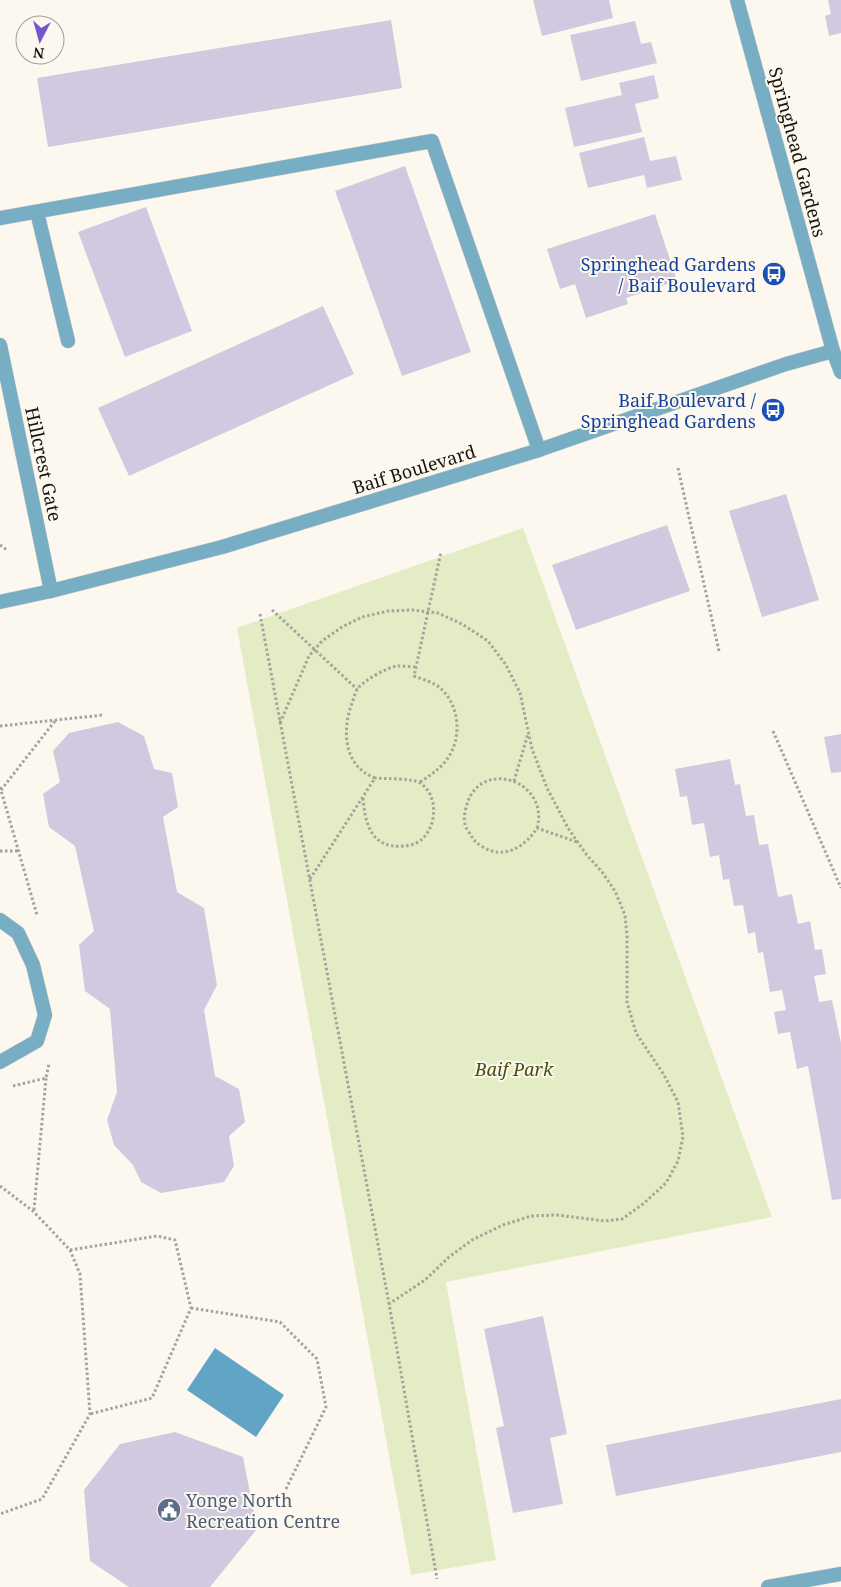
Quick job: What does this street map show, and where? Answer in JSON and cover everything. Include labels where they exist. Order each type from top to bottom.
[{"type":"street","name":"Springhead Gardens","points":[[737,0],[833,350],[841,372]]},
{"type":"street","points":[[0,218],[432,142],[539,450]]},
{"type":"street","points":[[37,212],[68,341]]},
{"type":"street","name":"Hillcrest Gate","points":[[0,345],[51,591]]},
{"type":"street","name":"Baif Boulevard","points":[[0,602],[51,591],[222,547],[539,450],[786,364],[833,350]]},
{"type":"street","points":[[0,920],[18,933],[33,965],[45,1015],[37,1042],[0,1062]]},
{"type":"street","points":[[768,1587],[841,1574]]},
{"type":"path","points":[[678,468],[719,651]]},
{"type":"path","points":[[0,545],[7,550]]},
{"type":"path","points":[[420,782],[433,774],[445,762],[453,750],[457,734],[456,718],[450,700],[438,686],[414,676],[441,552]]},
{"type":"path","points":[[272,610],[358,689]]},
{"type":"path","points":[[280,723],[309,656],[322,641],[342,627],[362,617],[388,611],[412,610],[428,612],[462,624],[488,641],[506,665],[520,693],[532,749],[547,788],[577,842],[615,891],[625,914],[627,1002],[636,1033],[664,1075],[678,1102],[683,1137],[678,1161],[666,1183],[643,1204],[622,1219],[605,1221],[557,1215],[532,1216],[503,1225],[472,1240],[449,1257],[425,1280],[389,1304]]},
{"type":"path","points":[[260,614],[389,1304],[438,1579]]},
{"type":"path","points":[[363,796],[364,812],[369,829],[377,841],[395,847],[409,846],[421,840],[431,827],[434,806],[429,793],[420,782],[404,779],[375,778],[366,775],[353,761],[345,736],[348,712],[358,689],[372,676],[396,666],[417,667]]},
{"type":"path","points":[[0,726],[104,715]]},
{"type":"path","points":[[1,790],[55,720]]},
{"type":"path","points":[[772,731],[841,888]]},
{"type":"path","points":[[514,781],[529,732]]},
{"type":"path","points":[[310,879],[375,778]]},
{"type":"path","points":[[492,779],[514,781],[521,784],[532,794],[538,806],[540,819],[537,828],[530,839],[517,849],[504,852],[490,851],[474,842],[464,824],[468,800],[480,784],[492,779]]},
{"type":"path","points":[[537,828],[577,842]]},
{"type":"path","points":[[0,851],[18,851]]},
{"type":"path","points":[[34,1211],[46,1078]]},
{"type":"path","points":[[0,1186],[34,1211],[70,1250],[80,1274],[90,1414],[42,1499],[0,1514]]},
{"type":"path","points":[[70,1250],[157,1236],[175,1240],[191,1308],[152,1398],[90,1414]]},
{"type":"path","points":[[191,1308],[280,1322],[317,1359],[326,1407],[285,1491]]},
{"type":"green space","name":"Baif Park","points":[[523,528],[772,1217],[446,1282],[496,1560],[411,1575],[237,628]]},
{"type":"water","points":[[215,1348],[284,1395],[256,1437],[187,1390]]},
{"type":"building","points":[[533,0],[609,0],[613,18],[542,36]]},
{"type":"building","points":[[828,0],[841,0],[841,33],[829,36],[825,16],[831,14]]},
{"type":"building","points":[[391,20],[402,88],[48,147],[37,78]]},
{"type":"building","points":[[635,21],[641,44],[651,42],[657,63],[581,81],[570,35]]},
{"type":"building","points":[[654,75],[659,98],[635,104],[642,132],[574,147],[565,108],[622,95],[619,83]]},
{"type":"building","points":[[644,137],[650,161],[676,156],[682,180],[647,188],[644,175],[588,188],[579,153]]},
{"type":"building","points":[[405,166],[471,352],[402,376],[335,191]]},
{"type":"building","points":[[146,207],[192,331],[125,357],[78,232]]},
{"type":"building","points":[[655,214],[677,281],[626,298],[628,304],[586,318],[575,284],[560,289],[547,249]]},
{"type":"building","points":[[323,306],[354,374],[129,476],[98,408]]},
{"type":"building","points":[[786,494],[819,600],[762,617],[729,511]]},
{"type":"building","points":[[667,525],[690,591],[576,630],[552,565]]},
{"type":"building","points":[[118,722],[144,736],[154,769],[172,773],[178,807],[163,817],[177,892],[204,908],[217,985],[204,1010],[215,1076],[239,1089],[245,1122],[229,1136],[234,1166],[224,1182],[161,1193],[141,1182],[133,1165],[114,1145],[107,1120],[117,1092],[110,1009],[85,991],[79,945],[94,931],[75,846],[49,827],[43,794],[60,782],[53,751],[69,733]]},
{"type":"building","points":[[841,734],[841,772],[831,773],[824,737]]},
{"type":"building","points":[[730,759],[735,785],[740,784],[746,816],[754,815],[759,845],[768,844],[778,897],[792,894],[798,924],[810,921],[815,950],[822,949],[826,974],[814,976],[819,1002],[832,1000],[841,1043],[841,1199],[832,1200],[808,1066],[797,1069],[790,1032],[778,1034],[774,1012],[786,1010],[782,990],[770,992],[763,952],[758,953],[755,932],[748,934],[743,905],[734,906],[729,879],[723,880],[719,855],[710,857],[704,823],[692,825],[687,796],[680,797],[675,769]]},
{"type":"building","points":[[543,1316],[567,1434],[550,1438],[563,1504],[513,1513],[496,1428],[504,1426],[484,1329]]},
{"type":"building","points":[[841,1399],[841,1452],[616,1496],[606,1445]]},
{"type":"building","name":"Yonge North Recreation Centre","points":[[175,1432],[243,1457],[257,1529],[210,1587],[129,1587],[90,1561],[84,1490],[120,1444]]},
{"type":"place","name":"Springhead Gardens / Baif Boulevard","points":[[774,274]]},
{"type":"place","name":"Baif Boulevard / Springhead Gardens","points":[[773,410]]},
{"type":"place","name":"Yonge North Recreation Centre","points":[[169,1510]]}]
